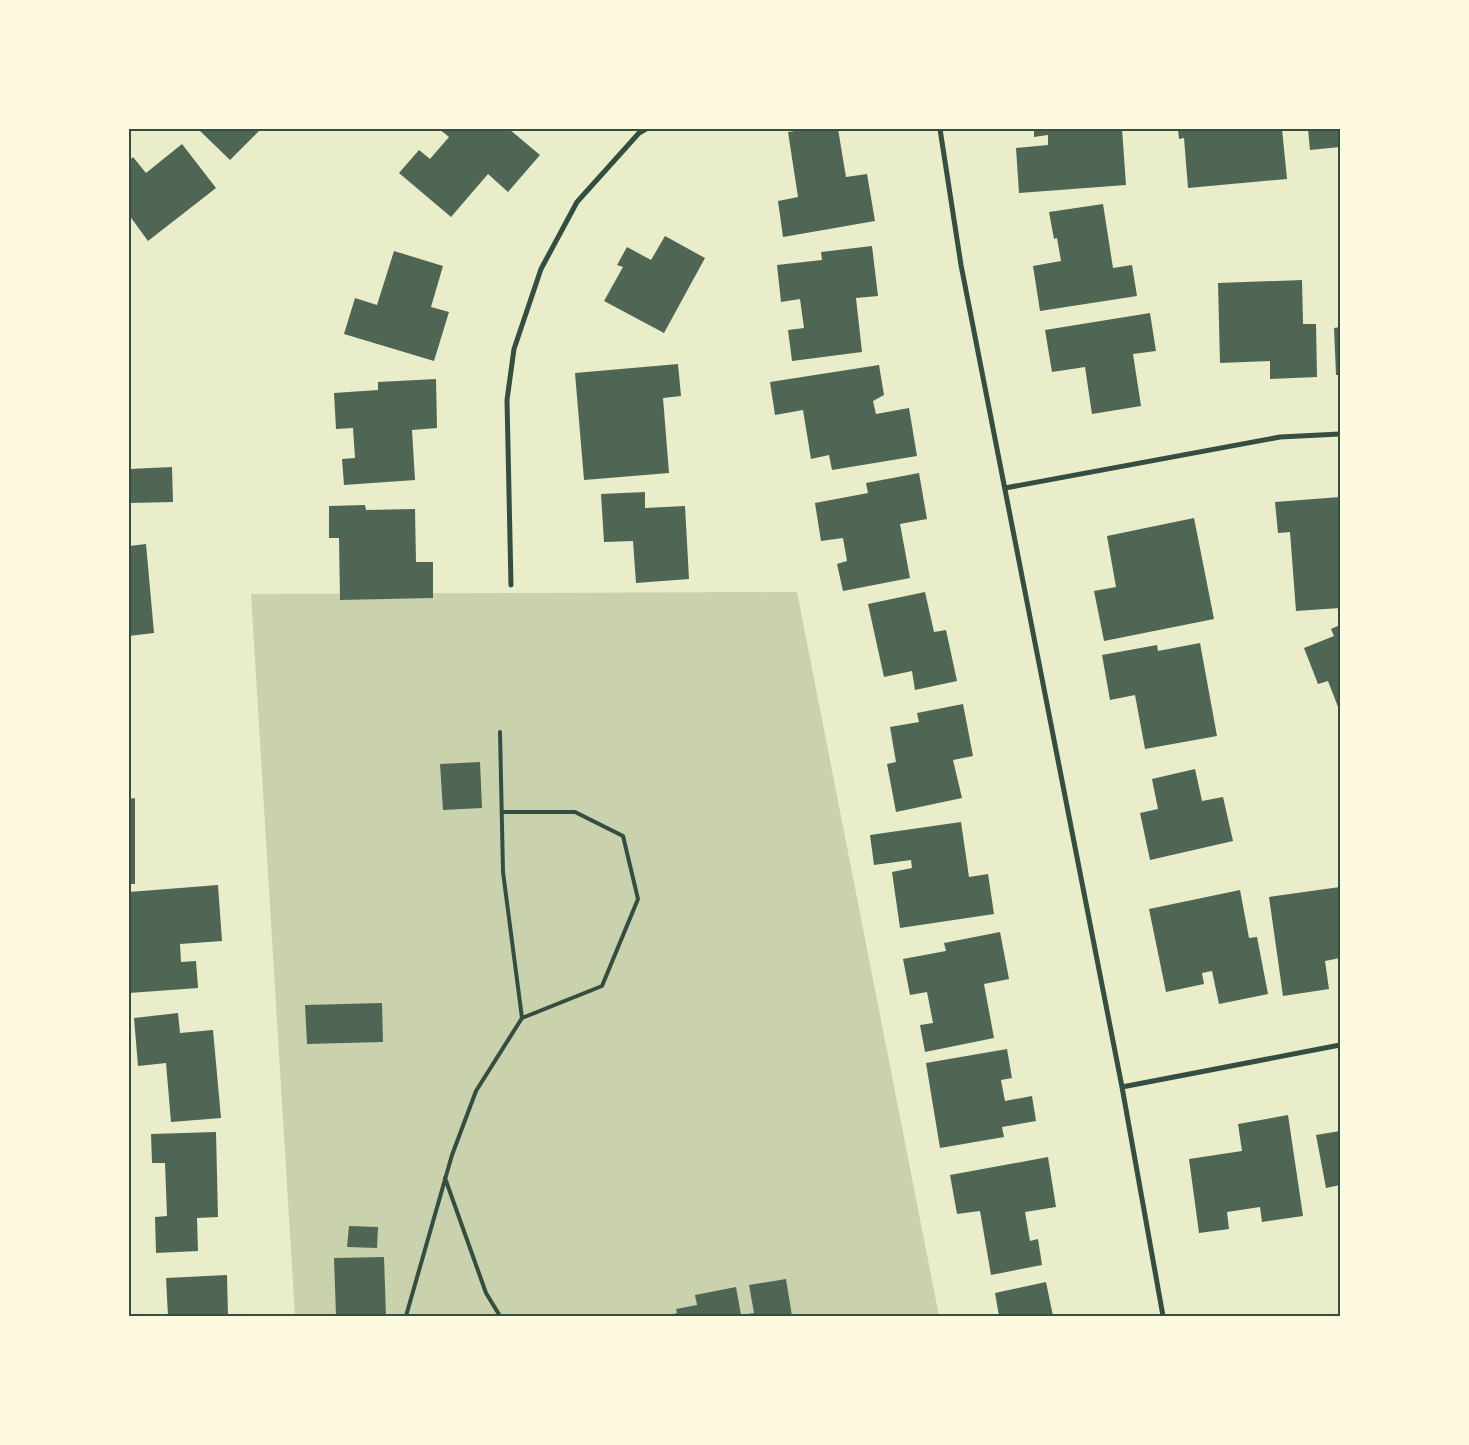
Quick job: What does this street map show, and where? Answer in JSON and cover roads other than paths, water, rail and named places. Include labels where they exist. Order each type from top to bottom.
[{"type":"street","points":[[511,585],[508,400],[514,349],[541,269],[576,202],[639,133],[646,129]]},
{"type":"street","points":[[940,129],[961,265],[1122,1087],[1163,1316]]},
{"type":"street","points":[[1005,488],[1280,437],[1340,434]]},
{"type":"street","points":[[1122,1087],[1340,1045]]},
{"type":"lane","points":[[500,732],[503,872],[522,1018]]},
{"type":"lane","points":[[406,1316],[452,1155],[476,1091],[522,1018],[602,986],[638,900],[623,836],[575,812],[502,812]]},
{"type":"lane","points":[[445,1178],[486,1293],[500,1316]]}]
